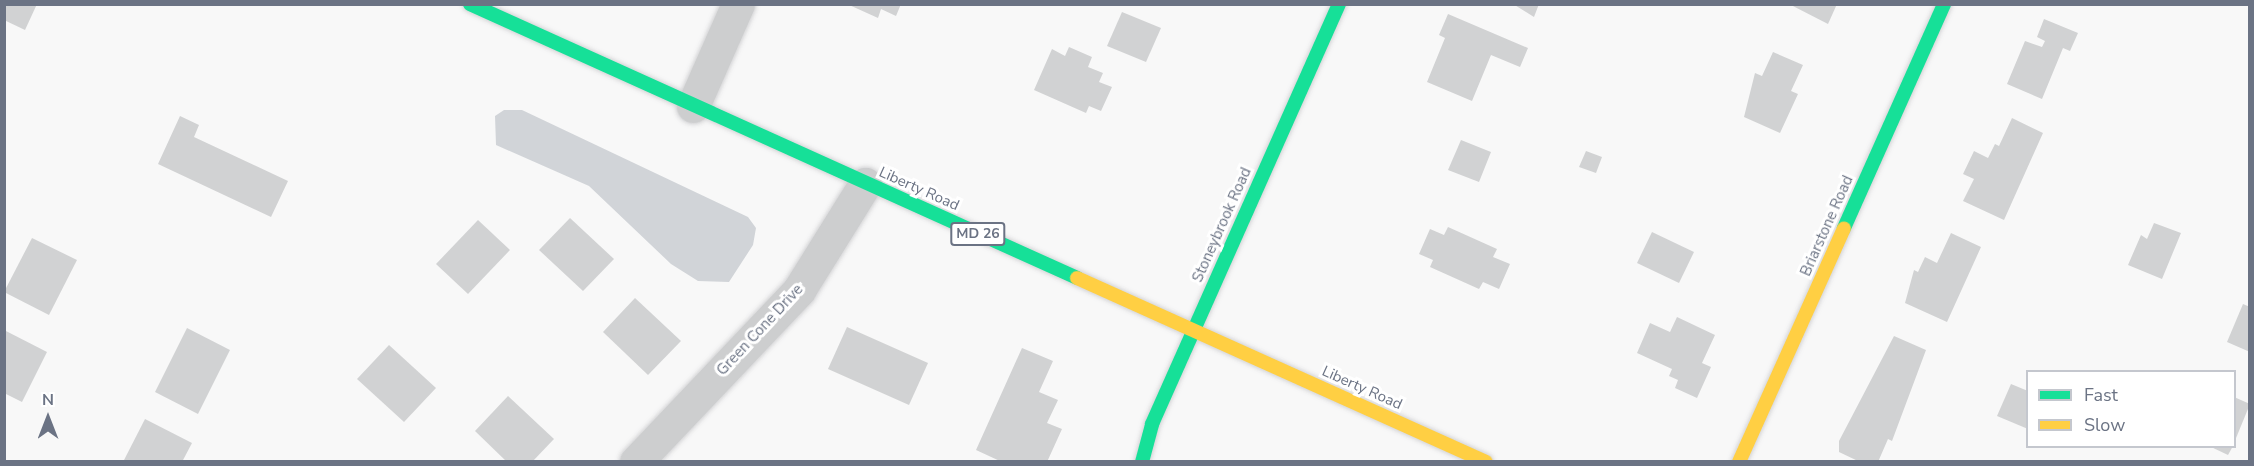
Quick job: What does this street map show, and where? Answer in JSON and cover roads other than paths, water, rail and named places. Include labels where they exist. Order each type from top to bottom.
[{"type":"main road","name":"Liberty Road","points":[[470,4],[1486,462]]},
{"type":"main road","name":"Stoneybrook Road","points":[[1142,462],[1152,424],[1339,4]]},
{"type":"main road","name":"Briarstone Road","points":[[1739,462],[1944,4]]},
{"type":"street","points":[[693,106],[738,4]]},
{"type":"street","name":"Green Cone Drive","points":[[636,462],[799,290],[865,184]]}]
